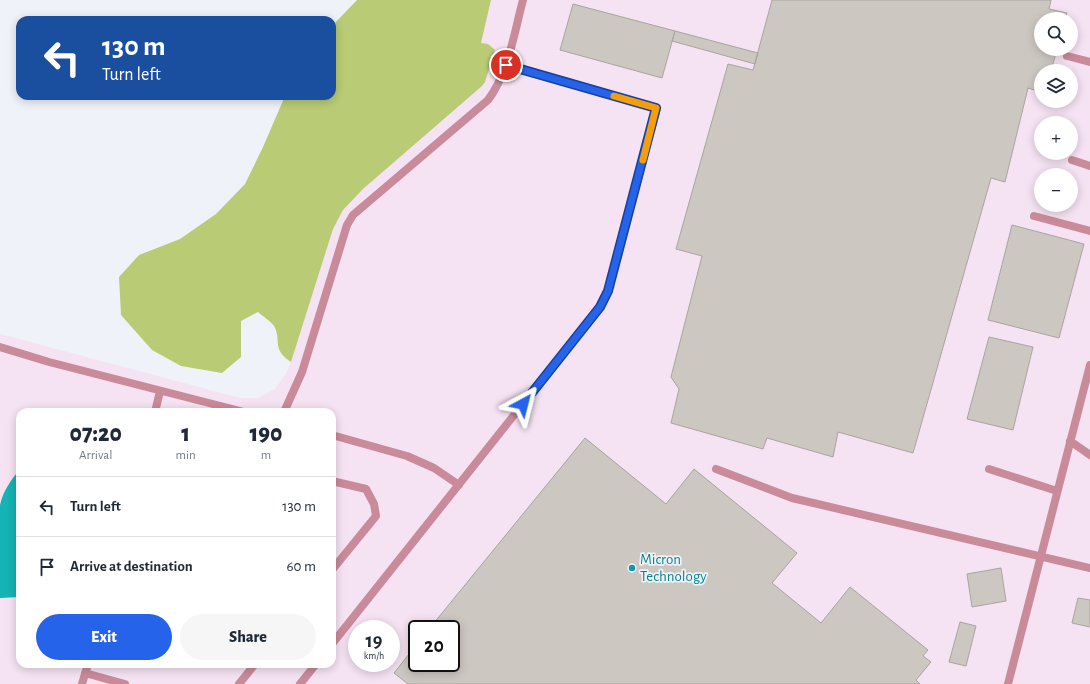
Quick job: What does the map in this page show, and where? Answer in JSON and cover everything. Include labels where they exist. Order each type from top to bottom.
[{"type":"lane","points":[[286,408],[302,372],[347,225],[353,215],[488,100],[494,91],[506,65],[524,0]]},
{"type":"lane","points":[[1067,56],[1090,62]]},
{"type":"lane","points":[[336,639],[600,307],[608,291],[656,108],[506,65]]},
{"type":"lane","points":[[1072,160],[1090,166]]},
{"type":"lane","points":[[1034,216],[1090,231]]},
{"type":"lane","points":[[0,347],[228,408]]},
{"type":"lane","points":[[1008,684],[1042,558],[1057,490],[1090,365]]},
{"type":"lane","points":[[156,408],[160,391]]},
{"type":"lane","points":[[336,436],[407,456],[434,468],[458,485]]},
{"type":"lane","points":[[1070,441],[1090,455]]},
{"type":"lane","points":[[716,469],[792,498],[1042,558],[1090,568]]},
{"type":"lane","points":[[989,469],[1057,490]]},
{"type":"lane","points":[[336,482],[366,490],[374,504],[376,516],[336,565]]},
{"type":"lane","points":[[82,684],[87,668]]},
{"type":"lane","points":[[239,684],[253,668]]},
{"type":"lane","points":[[300,684],[313,668]]},
{"type":"lane","points":[[85,673],[125,684]]},
{"type":"shaded area","name":"Micron Technology","points":[[491,0],[1090,0],[1090,684],[0,684],[0,334],[240,398],[258,398],[275,389],[285,375],[291,362],[333,229],[343,210],[363,189],[482,86],[484,44],[481,43]]},
{"type":"green space","points":[[357,0],[491,0],[481,43],[488,44],[495,50],[485,82],[482,86],[363,189],[343,210],[333,229],[291,362],[281,353],[279,349],[274,326],[258,312],[241,321],[241,357],[222,373],[181,366],[152,350],[121,315],[119,277],[139,255],[180,239],[216,214],[245,184],[283,100],[336,100],[336,22]]},
{"type":"water","points":[[16,474],[16,597],[0,598],[0,505],[3,495]]},
{"type":"building","points":[[772,0],[1051,0],[1049,9],[1062,12],[1034,12],[1034,56],[1055,56],[1053,64],[1034,64],[1034,90],[1028,88],[1005,182],[991,178],[913,453],[838,432],[833,457],[767,438],[763,449],[671,423],[679,389],[671,377],[702,256],[676,249],[728,64],[753,70]]},
{"type":"building","points":[[573,4],[675,31],[662,78],[560,50]]},
{"type":"building","points":[[675,31],[758,53],[755,64],[672,41]]},
{"type":"building","points":[[1012,225],[1084,244],[1059,338],[988,320]]},
{"type":"building","points":[[989,337],[1033,347],[1013,430],[967,419]]},
{"type":"building","name":"Micron Technology","points":[[585,438],[666,504],[694,469],[797,553],[772,583],[821,623],[850,587],[928,650],[923,656],[931,662],[916,680],[920,684],[408,684],[394,673],[400,672],[400,665],[408,655],[408,672],[460,672],[460,620],[436,620]]},
{"type":"building","points":[[1001,568],[1006,601],[972,607],[967,574]]},
{"type":"building","points":[[1078,598],[1090,600],[1090,627],[1072,623]]},
{"type":"building","points":[[960,622],[976,626],[966,666],[949,662]]},
{"type":"slow traffic","points":[[614,96],[656,108],[643,160]]},
{"type":"place","name":"Micron Technology","points":[[632,568]]},
{"type":"route","points":[[506,65],[656,108],[608,291],[600,307],[523,404]]}]
